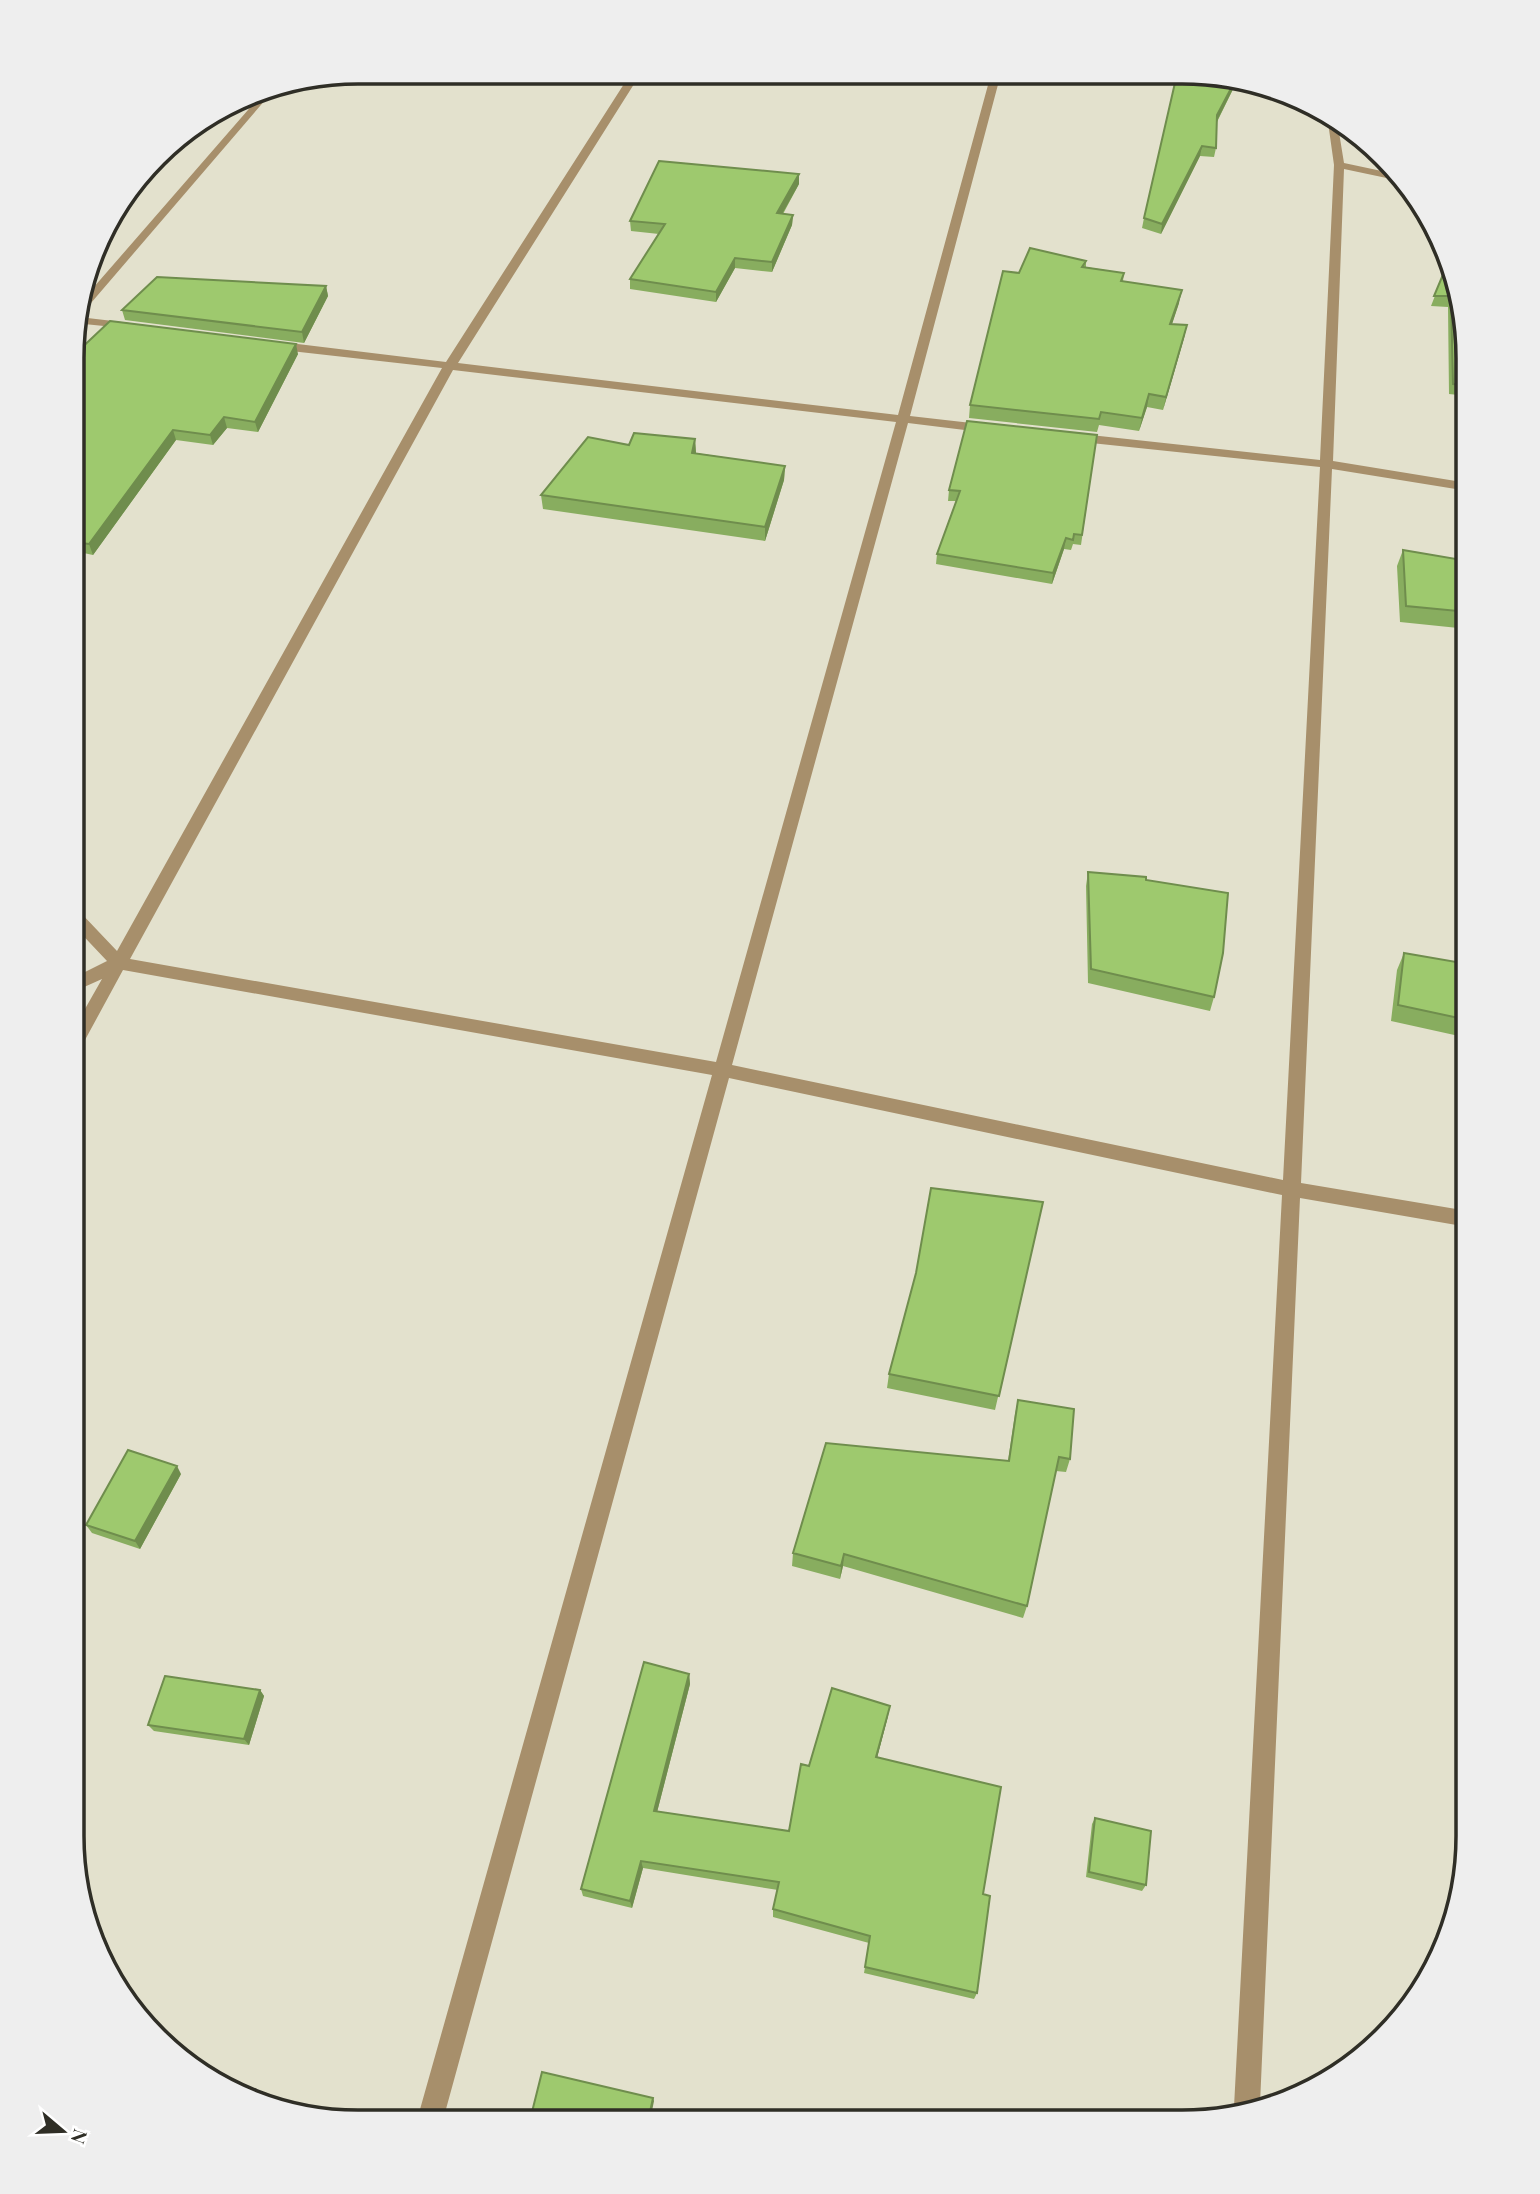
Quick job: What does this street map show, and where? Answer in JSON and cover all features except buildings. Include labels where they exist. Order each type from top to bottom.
[{"type":"street","points":[[84,1026],[449,367],[629,84]]},
{"type":"street","points":[[433,2110],[903,419],[993,84]]},
{"type":"street","points":[[90,298],[260,103]]},
{"type":"street","points":[[1247,2102],[1326,464],[1339,165],[1333,129]]},
{"type":"street","points":[[1339,165],[1386,175]]},
{"type":"street","points":[[86,321],[144,328]]},
{"type":"street","points":[[255,343],[999,430]]},
{"type":"street","points":[[1053,435],[1326,464],[1456,485]]},
{"type":"street","points":[[84,926],[119,963],[722,1070],[1291,1189],[1456,1217]]},
{"type":"street","points":[[84,980],[119,963]]}]
